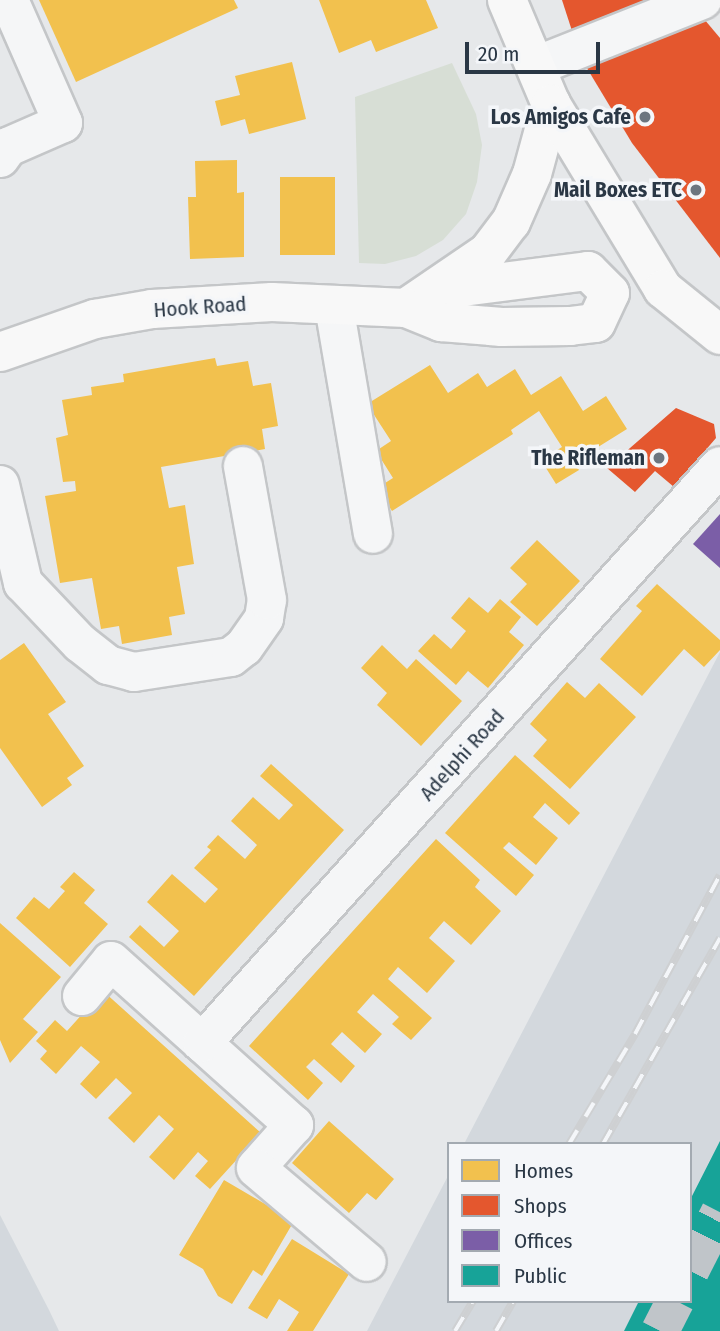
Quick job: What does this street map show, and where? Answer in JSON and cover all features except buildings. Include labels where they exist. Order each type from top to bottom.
[{"type":"main road","points":[[508,0],[551,104],[663,289],[720,335]]},
{"type":"main road","points":[[405,308],[488,252],[510,222],[532,174],[551,104]]},
{"type":"main road","points":[[405,308],[463,288],[588,271],[610,293],[663,289]]},
{"type":"main road","name":"Hook Road","points":[[0,352],[82,322],[152,309],[272,302],[405,308],[441,322],[502,327],[570,326],[596,323],[610,293]]},
{"type":"street","points":[[0,158],[8,147],[63,124],[9,0]]},
{"type":"street","points":[[536,66],[702,0]]},
{"type":"street","points":[[334,306],[373,534]]},
{"type":"street","points":[[0,485],[12,590],[108,664],[134,672],[231,657],[244,647],[264,618],[267,600],[243,466]]},
{"type":"street","name":"Adelphi Road","points":[[202,1044],[720,466]]},
{"type":"street","points":[[82,996],[111,961],[294,1125],[257,1168],[367,1262]]},
{"type":"shaded area","points":[[452,63],[476,114],[482,145],[477,182],[466,214],[443,240],[416,256],[385,264],[359,263],[355,97]]},
{"type":"shaded area","points":[[720,652],[720,1331],[367,1331],[447,1178],[447,1303],[692,1303],[692,1142],[465,1142]]},
{"type":"shaded area","points":[[0,1215],[49,1310],[59,1331],[0,1331]]},
{"type":"tunnel","points":[[692,1267],[720,1212]]},
{"type":"tunnel","points":[[660,1331],[674,1303]]},
{"type":"railway","points":[[570,1142],[635,1034],[720,875]]},
{"type":"railway","points":[[604,1142],[720,938]]},
{"type":"railway","points":[[455,1331],[472,1303]]},
{"type":"railway","points":[[496,1331],[512,1303]]},
{"type":"place","name":"Los Amigos Cafe","points":[[645,117]]},
{"type":"place","name":"Mail Boxes ETC","points":[[696,190]]},
{"type":"place","name":"The Rifleman","points":[[659,458]]}]
